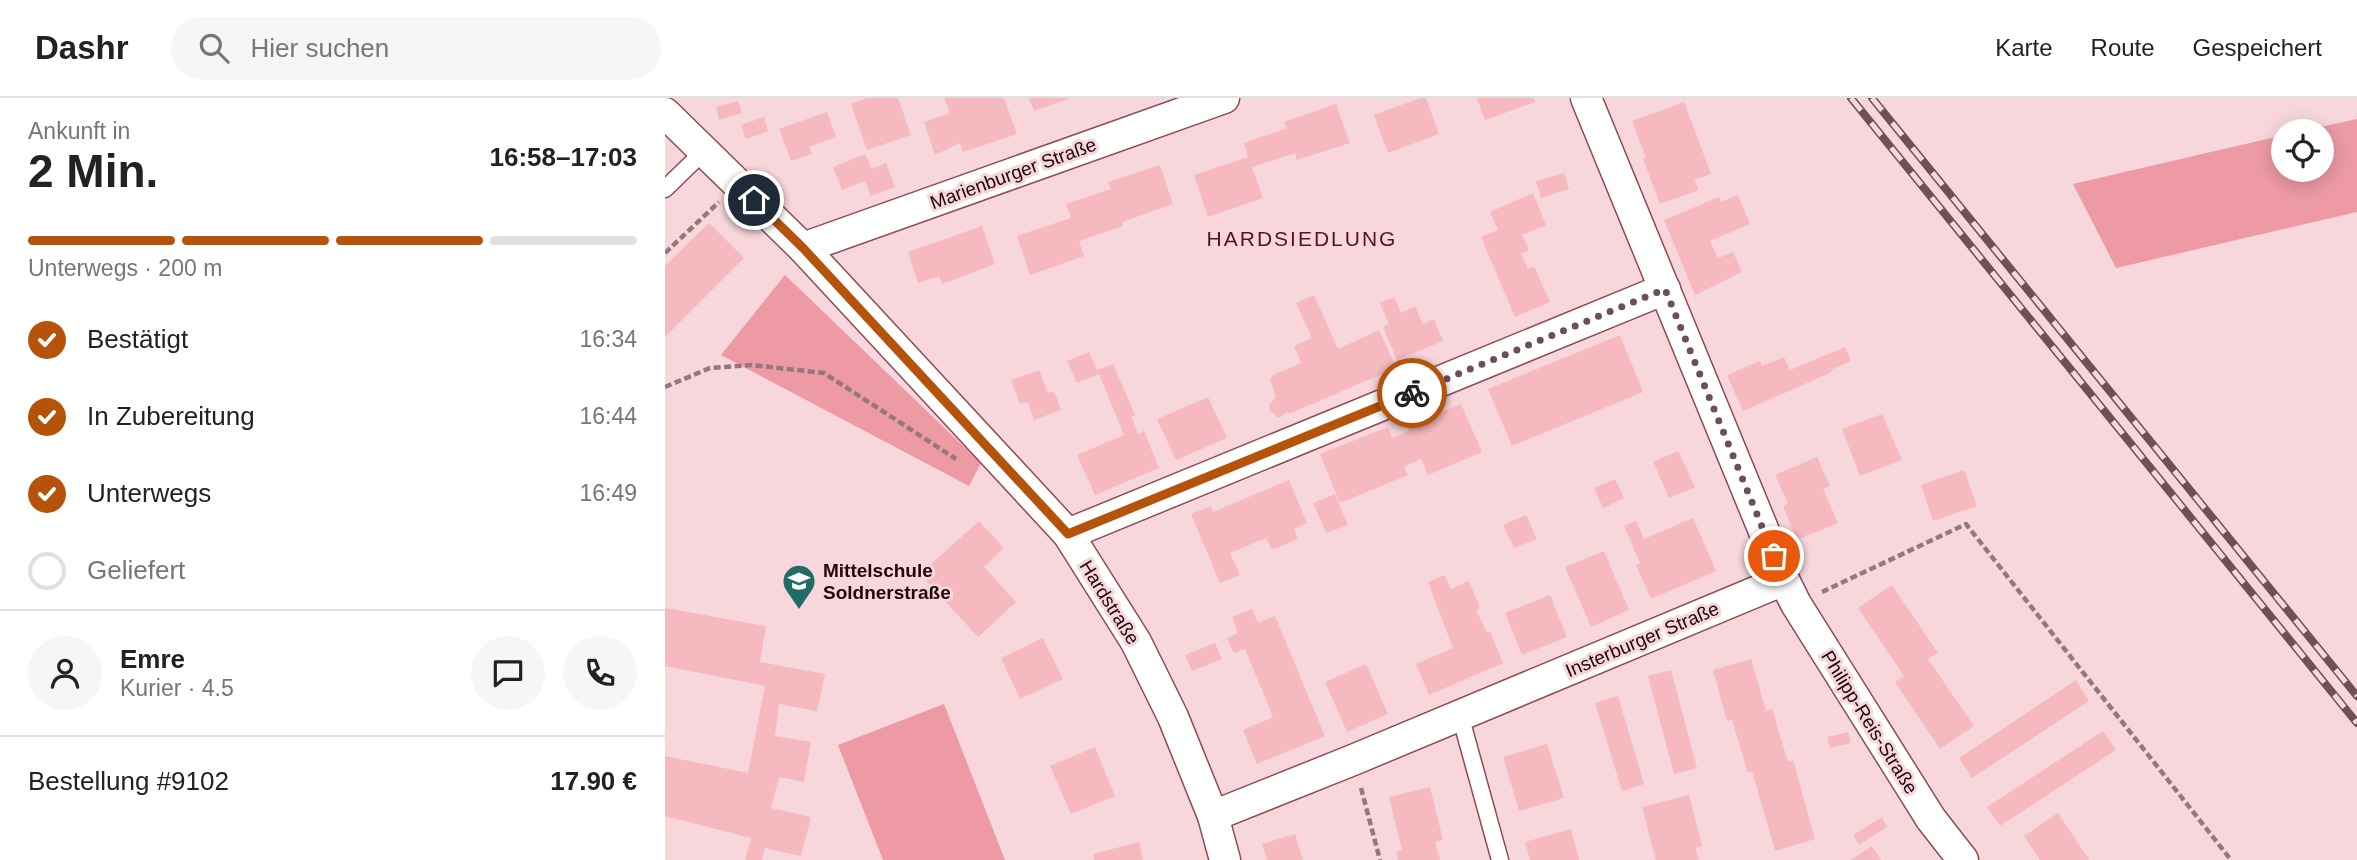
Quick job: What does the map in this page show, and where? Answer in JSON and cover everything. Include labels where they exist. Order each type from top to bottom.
[{"type":"street","name":"Marienburger Straße","points":[[803,248],[1224,98]]},
{"type":"street","points":[[1586,98],[1790,592]]},
{"type":"street","name":"Hardstraße","points":[[665,113],[803,248],[1068,534],[1136,642],[1173,717],[1213,816],[1225,860]]},
{"type":"street","points":[[1068,534],[1665,289]]},
{"type":"street","name":"Insterburger Straße","points":[[1213,816],[1460,715],[1790,592]]},
{"type":"street","name":"Philipp-Reis-Straße","points":[[1790,592],[1931,818],[1962,860]]},
{"type":"lane","points":[[665,189],[704,151]]},
{"type":"lane","points":[[1460,715],[1500,860]]},
{"type":"path","points":[[665,253],[737,184]]},
{"type":"path","points":[[665,387],[710,369],[752,365],[824,373],[967,465]]},
{"type":"path","points":[[1790,592],[1966,524],[2231,860]]},
{"type":"path","points":[[1353,760],[1380,860]]},
{"type":"shaded area","points":[[2357,119],[2357,212],[2116,268],[2073,184],[2271,138],[2271,182],[2334,182],[2334,124]]},
{"type":"shaded area","points":[[785,275],[981,463],[969,486],[721,355]]},
{"type":"shaded area","points":[[944,704],[1005,860],[883,860],[838,745]]},
{"type":"building","points":[[867,98],[898,98],[911,135],[867,150],[851,104]]},
{"type":"building","points":[[944,98],[1004,98],[1017,134],[963,152],[960,143],[935,155],[924,122],[950,113]]},
{"type":"building","points":[[1029,98],[1071,98],[1034,111]]},
{"type":"building","points":[[1426,98],[1439,134],[1388,153],[1374,115]]},
{"type":"building","points":[[1477,98],[1534,98],[1535,102],[1485,120]]},
{"type":"building","points":[[738,101],[742,113],[719,120],[716,107]]},
{"type":"building","points":[[1684,102],[1711,174],[1694,180],[1699,190],[1660,204],[1632,121]]},
{"type":"building","points":[[1336,104],[1350,143],[1297,160],[1295,153],[1252,167],[1263,198],[1208,217],[1194,175],[1248,157],[1244,143],[1287,128],[1284,122]]},
{"type":"building","points":[[827,112],[836,137],[809,147],[812,154],[791,161],[779,129]]},
{"type":"building","points":[[764,117],[768,131],[746,139],[741,125]]},
{"type":"building","points":[[865,154],[872,169],[886,163],[895,187],[871,196],[865,181],[842,190],[833,167]]},
{"type":"building","points":[[1160,165],[1173,204],[1122,222],[1123,226],[1079,241],[1084,256],[1030,275],[1017,236],[1071,218],[1066,204],[1111,189],[1108,182]]},
{"type":"building","points":[[1564,173],[1569,189],[1541,198],[1536,181]]},
{"type":"building","points":[[1533,193],[1546,225],[1522,235],[1529,250],[1521,254],[1528,269],[1534,266],[1550,302],[1515,317],[1481,237],[1498,230],[1490,212]]},
{"type":"building","points":[[1738,195],[1750,224],[1710,241],[1718,258],[1733,252],[1742,272],[1695,295],[1664,220],[1719,197],[1721,202]]},
{"type":"building","points":[[709,223],[744,258],[665,337],[665,266]]},
{"type":"building","points":[[982,226],[995,264],[942,284],[939,276],[918,283],[908,252]]},
{"type":"building","points":[[1314,295],[1338,349],[1379,330],[1396,368],[1277,417],[1269,405],[1276,397],[1270,380],[1273,375],[1301,363],[1294,346],[1312,338],[1296,303]]},
{"type":"building","points":[[1394,297],[1401,313],[1415,306],[1423,324],[1434,319],[1443,341],[1397,360],[1383,327],[1389,324],[1380,303]]},
{"type":"building","points":[[1620,335],[1643,392],[1512,446],[1488,389]]},
{"type":"building","points":[[1845,347],[1851,361],[1743,411],[1727,375],[1760,361],[1762,366],[1784,357],[1790,370]]},
{"type":"building","points":[[1089,352],[1097,370],[1113,364],[1135,415],[1131,416],[1138,434],[1144,431],[1159,468],[1095,495],[1077,455],[1124,435],[1099,374],[1077,383],[1067,361]]},
{"type":"building","points":[[1039,370],[1048,393],[1054,391],[1061,410],[1034,420],[1028,402],[1020,404],[1011,380]]},
{"type":"building","points":[[1208,397],[1227,438],[1176,460],[1157,419]]},
{"type":"building","points":[[1461,404],[1482,452],[1428,475],[1421,459],[1404,467],[1408,475],[1340,503],[1320,454],[1388,427],[1392,438],[1409,431],[1407,427]]},
{"type":"building","points":[[1882,414],[1902,460],[1860,476],[1842,429]]},
{"type":"building","points":[[1678,451],[1695,487],[1669,498],[1653,462]]},
{"type":"building","points":[[1817,457],[1830,486],[1823,489],[1838,523],[1797,540],[1783,506],[1788,504],[1775,475]]},
{"type":"building","points":[[1964,470],[1977,506],[1933,521],[1921,485]]},
{"type":"building","points":[[1615,479],[1624,498],[1603,508],[1594,488]]},
{"type":"building","points":[[1289,480],[1307,523],[1294,529],[1298,539],[1272,550],[1266,538],[1230,553],[1240,575],[1220,583],[1191,514],[1211,506],[1213,512]]},
{"type":"building","points":[[1335,494],[1348,525],[1326,533],[1313,503]]},
{"type":"building","points":[[1526,515],[1537,539],[1514,548],[1503,525]]},
{"type":"building","points":[[1693,518],[1716,571],[1651,599],[1636,565],[1640,563],[1624,526],[1636,521],[1644,539]]},
{"type":"building","points":[[979,521],[1004,548],[984,567],[1016,602],[978,637],[920,574]]},
{"type":"building","points":[[1604,551],[1629,610],[1591,627],[1565,567]]},
{"type":"building","points":[[1445,575],[1451,589],[1469,581],[1480,608],[1476,610],[1487,633],[1490,631],[1503,663],[1429,695],[1416,664],[1453,648],[1428,582]]},
{"type":"building","points":[[1892,585],[1938,653],[1928,659],[1974,726],[1940,749],[1895,682],[1904,676],[1858,608]]},
{"type":"building","points":[[1550,595],[1567,637],[1522,655],[1505,613]]},
{"type":"building","points":[[665,608],[766,626],[760,662],[825,674],[817,711],[779,704],[775,736],[811,742],[804,782],[779,777],[771,808],[811,817],[801,856],[765,848],[762,860],[745,860],[751,838],[665,816],[665,756],[748,773],[765,686],[665,666]]},
{"type":"building","points":[[1252,609],[1258,623],[1275,616],[1325,736],[1257,764],[1243,730],[1273,717],[1245,649],[1234,653],[1227,638],[1238,633],[1232,617]]},
{"type":"building","points":[[1043,638],[1063,679],[1020,699],[1001,658]]},
{"type":"building","points":[[1215,643],[1222,659],[1192,671],[1185,655]]},
{"type":"building","points":[[1751,659],[1766,711],[1772,709],[1788,762],[1793,760],[1815,839],[1775,851],[1752,771],[1748,773],[1732,720],[1727,721],[1713,670]]},
{"type":"building","points":[[1366,664],[1388,714],[1347,732],[1325,682]]},
{"type":"building","points":[[1671,670],[1697,768],[1674,774],[1648,676]]},
{"type":"building","points":[[2076,680],[2089,701],[1972,778],[1959,758]]},
{"type":"building","points":[[1618,696],[1644,784],[1622,791],[1595,703]]},
{"type":"building","points":[[2103,731],[2116,750],[2000,826],[1987,807]]},
{"type":"building","points":[[1848,732],[1851,743],[1830,748],[1827,737]]},
{"type":"building","points":[[1547,744],[1564,798],[1519,811],[1503,757]]},
{"type":"building","points":[[1095,747],[1115,796],[1071,814],[1050,766]]},
{"type":"building","points":[[1430,787],[1443,840],[1435,842],[1440,860],[1398,860],[1396,852],[1402,850],[1389,797]]},
{"type":"building","points":[[1689,795],[1702,846],[1695,847],[1699,860],[1656,860],[1642,807]]},
{"type":"building","points":[[2058,813],[2089,860],[2040,860],[2024,836]]},
{"type":"building","points":[[1882,817],[1887,827],[1859,845],[1853,835]]},
{"type":"building","points":[[1571,829],[1579,860],[1530,860],[1525,842]]},
{"type":"building","points":[[1295,834],[1303,860],[1267,860],[1262,844]]},
{"type":"building","points":[[1139,842],[1143,860],[1094,860],[1093,854]]},
{"type":"building","points":[[1872,846],[1881,860],[1850,860]]},
{"type":"railway","points":[[1851,98],[2357,723]]},
{"type":"railway","points":[[1872,98],[2357,696]]},
{"type":"way so far","points":[[1412,393],[1665,289],[1774,556]]},
{"type":"place","name":"Mittelschule Soldnerstraße","points":[[799,611]]},
{"type":"district","name":"HARDSIEDLUNG","points":[[1302,239]]},
{"type":"route","points":[[754,200],[803,248],[1068,534],[1412,393]]}]
